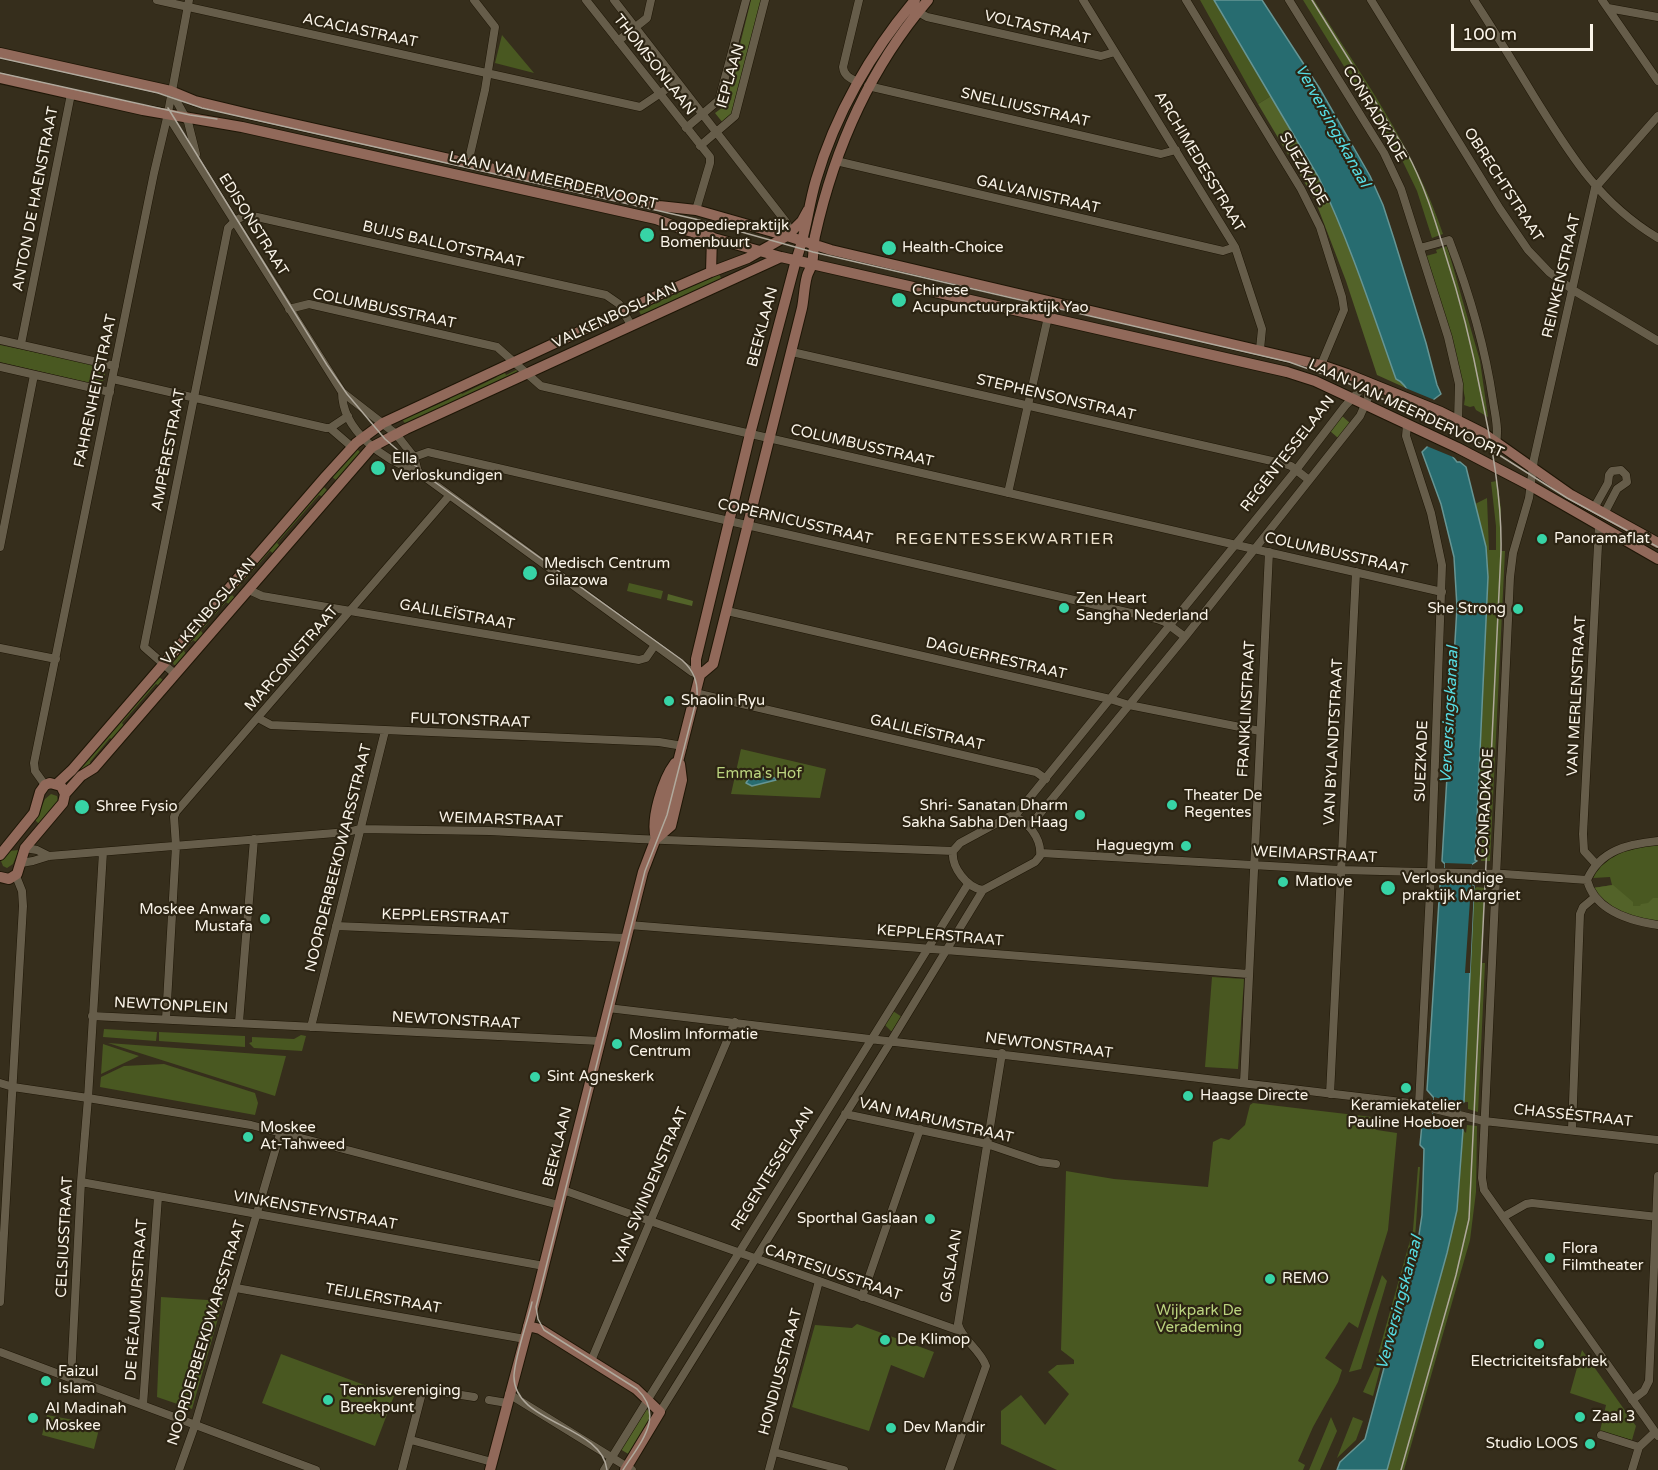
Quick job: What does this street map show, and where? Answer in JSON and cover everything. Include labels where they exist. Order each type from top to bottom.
[{"type":"street","name":"ACACIASTRAAT","points":[[157,0],[189,3],[640,107],[660,94]]},
{"type":"street","points":[[468,163],[495,27],[474,0]]},
{"type":"street","name":"THOMSONLAAN","points":[[586,0],[700,146]]},
{"type":"street","name":"THOMSONLAAN","points":[[614,0],[786,222],[789,228],[787,236]]},
{"type":"street","points":[[618,41],[647,18],[651,0]]},
{"type":"street","name":"IEPLAAN","points":[[686,128],[719,100],[746,0]]},
{"type":"street","name":"IEPLAAN","points":[[700,146],[735,116],[765,0]]},
{"type":"street","points":[[859,0],[843,67],[848,78],[863,84]]},
{"type":"street","points":[[863,84],[882,43],[915,0]]},
{"type":"street","points":[[863,84],[928,0]]},
{"type":"street","name":"ARCHIMEDESSTRAAT","points":[[1083,0],[1235,248],[1262,329],[1260,350]]},
{"type":"street","name":"SUEZKADE","points":[[1186,0],[1301,189],[1320,227],[1344,310],[1321,365]]},
{"type":"street","name":"CONRADKADE","points":[[1289,0],[1384,153],[1401,189],[1448,337],[1459,384],[1458,421]]},
{"type":"street","name":"OBRECHTSTRAAT","points":[[1371,0],[1516,234],[1538,262],[1573,290],[1658,341]]},
{"type":"street","points":[[1474,0],[1571,155],[1595,188],[1627,217],[1658,238]]},
{"type":"street","points":[[1602,0],[1658,81]]},
{"type":"street","name":"FAHRENHEITSTRAAT","points":[[45,785],[35,771],[34,763],[189,3]]},
{"type":"street","points":[[1608,8],[1658,16]]},
{"type":"street","name":"VOLTASTRAAT","points":[[918,12],[927,17],[1101,56],[1115,51]]},
{"type":"street","name":"LAAN VAN MEERDERVOORT","points":[[0,53],[171,92],[195,101],[468,163],[659,206],[696,210],[836,252],[1321,365],[1447,415],[1483,433],[1534,464],[1599,511],[1658,543]]},
{"type":"street","name":"LAAN VAN MEERDERVOORT","points":[[0,78],[186,118],[242,127],[656,219],[685,230],[781,257],[1287,372],[1315,381],[1461,449],[1531,486],[1658,559]]},
{"type":"street","points":[[660,94],[677,82]]},
{"type":"street","name":"SNELLIUSSTRAAT","points":[[863,84],[1161,154],[1176,150]]},
{"type":"street","name":"BEEKLAAN","points":[[700,675],[696,668],[696,659],[750,434],[796,260],[808,243],[863,84]]},
{"type":"street","name":"BEEKLAAN","points":[[411,1440],[491,1466],[544,1266],[645,863],[656,839],[671,826],[682,780],[680,757],[700,675],[713,664],[727,611],[812,263],[808,243],[808,210],[824,156],[863,84]]},
{"type":"street","name":"EDISONSTRAAT","points":[[171,92],[186,118],[200,164]]},
{"type":"street","name":"ANTON DE HAENSTRAAT","points":[[21,344],[71,94]]},
{"type":"street","name":"EDISONSTRAAT","points":[[167,114],[342,392],[396,434]]},
{"type":"street","name":"REINKENSTRAAT","points":[[1534,464],[1595,188],[1657,119]]},
{"type":"street","points":[[696,210],[710,163],[710,157],[700,146]]},
{"type":"street","name":"GALVANISTRAAT","points":[[836,162],[1223,251],[1235,248]]},
{"type":"street","name":"VALKENBOSLAAN","points":[[57,784],[79,762],[163,664],[348,444],[383,423],[513,361],[711,272],[748,258],[787,236],[802,221],[808,210]]},
{"type":"street","name":"BUIJS BALLOTSTRAAT","points":[[235,220],[250,215],[606,295],[619,304],[631,324]]},
{"type":"street","name":"AMPÈRESTRAAT","points":[[175,674],[144,647],[228,228],[235,220]]},
{"type":"street","points":[[711,272],[712,237]]},
{"type":"street","points":[[1420,248],[1449,240],[1466,283],[1485,355],[1497,426],[1496,442]]},
{"type":"street","name":"VALKENBOSLAAN","points":[[25,849],[60,807],[65,794],[81,776],[94,768],[372,447],[631,324],[781,257]]},
{"type":"street","name":"COLUMBUSSTRAAT","points":[[289,309],[309,304],[497,347],[541,386],[1442,592]]},
{"type":"street","points":[[1008,493],[1048,317]]},
{"type":"street","points":[[0,340],[115,366]]},
{"type":"street","name":"STEPHENSONSTRAAT","points":[[792,352],[1285,464],[1309,480]]},
{"type":"street","points":[[0,367],[110,392]]},
{"type":"street","points":[[0,547],[34,375]]},
{"type":"street","points":[[112,379],[330,428],[348,444]]},
{"type":"street","points":[[1029,827],[1185,637],[1366,406],[1368,382]]},
{"type":"street","name":"REGENTESSELAAN","points":[[1014,817],[1351,399],[1368,382]]},
{"type":"street","name":"EDISONSTRAAT","points":[[342,392],[342,400],[348,416],[372,447]]},
{"type":"street","points":[[330,428],[348,416]]},
{"type":"street","name":"SUEZKADE","points":[[1410,426],[1406,436],[1431,513],[1442,565],[1431,873],[1419,1104]]},
{"type":"street","points":[[396,434],[414,457],[418,472]]},
{"type":"street","points":[[372,447],[386,458],[418,472],[700,675]]},
{"type":"street","name":"COPERNICUSSTRAAT","points":[[414,457],[428,452],[1157,619],[1170,625]]},
{"type":"street","name":"CONRADKADE","points":[[1534,464],[1531,486],[1513,553],[1510,578],[1482,1185],[1657,1434]]},
{"type":"street","points":[[1621,470],[1626,475],[1627,482],[1617,489],[1599,511],[1609,475],[1612,471],[1621,470]]},
{"type":"street","name":"MARCONISTRAAT","points":[[166,1019],[176,846],[173,824],[176,812],[449,496]]},
{"type":"street","name":"VAN MERLENSTRAAT","points":[[1595,864],[1584,851],[1583,834],[1599,526]]},
{"type":"street","name":"FRANKLINSTRAAT","points":[[1244,1083],[1269,552]]},
{"type":"street","name":"VAN BYLANDTSTRAAT","points":[[1330,1094],[1356,572]]},
{"type":"street","name":"GALILEÏSTRAAT","points":[[249,590],[262,596],[639,660],[646,658],[656,645]]},
{"type":"street","name":"DAGUERRESTRAAT","points":[[727,611],[1130,705],[1260,731]]},
{"type":"street","points":[[1170,625],[1185,637]]},
{"type":"street","points":[[0,648],[56,659]]},
{"type":"street","name":"GALILEÏSTRAAT","points":[[696,693],[1036,772],[1046,778]]},
{"type":"street","name":"FULTONSTRAAT","points":[[258,718],[272,725],[647,741],[683,746]]},
{"type":"street","name":"NOORDERBEEKDWARSSTRAAT","points":[[311,1027],[385,731]]},
{"type":"street","name":"BEEKLAAN","points":[[656,839],[653,825],[667,774],[680,757]]},
{"type":"street","points":[[1,851],[34,813],[40,792],[45,785],[57,784],[65,794]]},
{"type":"street","points":[[489,1400],[508,1399],[628,1469],[660,1412],[983,890],[1035,862],[1041,853],[1038,841],[1020,818],[1010,816],[956,846],[953,851],[953,859],[968,884],[983,890]]},
{"type":"street","name":"WEIMARSTRAAT","points":[[21,863],[49,856],[348,832],[359,829],[490,831],[953,851]]},
{"type":"street","points":[[239,1022],[254,839]]},
{"type":"street","points":[[1658,841],[1620,848],[1595,864],[1587,880],[1595,897],[1607,908],[1625,917],[1658,925]]},
{"type":"street","points":[[0,1302],[4,1157],[13,1087],[23,895],[16,876],[25,849]]},
{"type":"street","name":"WEIMARSTRAAT","points":[[25,849],[37,850],[49,856]]},
{"type":"street","points":[[92,1016],[103,852]]},
{"type":"street","name":"WEIMARSTRAAT","points":[[1041,853],[1340,870],[1495,874],[1587,880]]},
{"type":"street","points":[[0,877],[6,879],[16,876]]},
{"type":"street","name":"REGENTESSELAAN","points":[[604,1470],[968,884]]},
{"type":"street","points":[[1572,1129],[1580,914],[1583,907],[1595,897]]},
{"type":"street","name":"KEPPLERSTRAAT","points":[[629,925],[1248,974]]},
{"type":"street","name":"KEPPLERSTRAAT","points":[[336,926],[626,938]]},
{"type":"street","name":"NEWTONSTRAAT","points":[[609,1008],[1419,1104],[1484,1120]]},
{"type":"street","name":"NEWTONPLEIN","points":[[88,1098],[92,1016],[311,1027]]},
{"type":"street","name":"VAN SWINDENSTRAAT","points":[[591,1361],[735,1022]]},
{"type":"street","name":"NEWTONSTRAAT","points":[[311,1027],[600,1041]]},
{"type":"street","name":"GASLAAN","points":[[960,1331],[958,1324],[964,1276],[1002,1053]]},
{"type":"street","points":[[0,1083],[251,1125],[559,1205]]},
{"type":"street","name":"CELSIUSSTRAAT","points":[[71,1378],[81,1182],[88,1098]]},
{"type":"street","name":"VAN MARUMSTRAAT","points":[[845,1114],[987,1144],[1040,1162],[1056,1164]]},
{"type":"street","name":"CHASSÉSTRAAT","points":[[1484,1120],[1658,1140]]},
{"type":"street","points":[[862,1297],[920,1129]]},
{"type":"street","name":"NOORDERBEEKDWARSSTRAAT","points":[[179,1470],[195,1425],[280,1134]]},
{"type":"street","points":[[1632,1400],[1644,1390],[1649,1381],[1658,1176]]},
{"type":"street","name":"VINKENSTEYNSTRAAT","points":[[81,1182],[544,1266]]},
{"type":"street","name":"CARTESIUSSTRAAT","points":[[563,1190],[960,1331]]},
{"type":"street","name":"DE RÉAUMURSTRAAT","points":[[144,1405],[158,1197]]},
{"type":"street","points":[[1503,1217],[1532,1203],[1657,1217]]},
{"type":"street","name":"HONDIUSSTRAAT","points":[[770,1470],[819,1281]]},
{"type":"street","name":"TEIJLERSTRAAT","points":[[236,1288],[525,1339]]},
{"type":"street","points":[[528,1326],[540,1329],[636,1389],[660,1412]]},
{"type":"street","points":[[949,1470],[986,1366],[960,1331]]},
{"type":"street","points":[[0,1352],[316,1470]]},
{"type":"street","points":[[402,1470],[423,1389],[474,1397]]},
{"type":"street","points":[[1601,1434],[1639,1447]]},
{"type":"street","points":[[1632,1470],[1639,1447],[1657,1434]]},
{"type":"street","points":[[774,1452],[844,1470]]},
{"type":"green space","points":[[751,0],[761,0],[733,113],[723,123],[715,113],[723,107],[725,99],[731,100],[732,94],[728,93]]},
{"type":"green space","points":[[1200,0],[1214,0],[1271,96],[1258,104]]},
{"type":"green space","points":[[1303,0],[1314,0],[1386,113],[1418,172],[1443,234],[1432,238],[1417,191],[1403,162]]},
{"type":"green space","points":[[502,35],[534,73],[495,63]]},
{"type":"green space","points":[[1271,96],[1309,159],[1332,204],[1396,378],[1402,381],[1408,389],[1377,375],[1346,281],[1315,200],[1258,104]]},
{"type":"green space","points":[[1447,246],[1480,361],[1488,417],[1476,410],[1474,406],[1464,405],[1465,398],[1457,360],[1426,256],[1437,253],[1436,250]]},
{"type":"green space","points":[[719,274],[722,280],[641,315],[639,311],[666,297]]},
{"type":"green space","points":[[0,345],[100,366],[105,371],[105,379],[98,385],[0,362]]},
{"type":"green space","points":[[518,369],[519,372],[407,426],[401,418],[450,399],[449,396],[460,391],[462,394],[497,377],[496,374],[504,371],[506,375]]},
{"type":"green space","points":[[1342,416],[1350,423],[1338,438],[1330,431]]},
{"type":"green space","points":[[356,448],[361,453],[337,481],[330,475]]},
{"type":"green space","points":[[1497,481],[1501,509],[1501,551],[1505,551],[1490,861],[1481,861],[1485,786],[1478,785],[1488,577],[1486,547],[1475,504],[1487,498],[1489,550],[1496,550],[1491,482]]},
{"type":"green space","points":[[322,485],[328,491],[323,497],[319,495],[277,543],[280,546],[274,554],[270,551],[232,595],[236,599],[230,605],[226,602],[201,631],[204,635],[197,643],[193,640],[184,651],[187,655],[177,665],[174,665],[172,661]]},
{"type":"green space","points":[[629,583],[663,591],[661,599],[627,591]]},
{"type":"green space","points":[[668,594],[693,601],[692,606],[667,600]]},
{"type":"green space","points":[[158,676],[164,681],[160,686],[156,684],[122,723],[125,727],[113,740],[110,738],[90,762],[92,765],[80,773],[77,770]]},
{"type":"green space","name":"Emma's Hof","points":[[741,749],[826,769],[820,798],[731,794]]},
{"type":"green space","points":[[51,794],[57,796],[58,801],[39,824],[35,820],[45,799]]},
{"type":"green space","points":[[1658,845],[1658,922],[1593,888],[1612,885],[1610,877],[1593,878],[1596,869],[1610,857],[1640,847]]},
{"type":"green space","points":[[19,850],[13,864],[7,868],[3,866],[1,861],[9,851]]},
{"type":"green space","points":[[1613,885],[1633,902],[1633,906],[1640,906],[1653,898],[1658,898],[1658,922],[1621,912],[1606,902],[1593,888]]},
{"type":"green space","points":[[1485,888],[1481,963],[1485,963],[1478,1112],[1468,1109],[1468,1102],[1464,1102],[1474,889]]},
{"type":"green space","points":[[1212,977],[1244,979],[1238,1069],[1205,1067]]},
{"type":"green space","points":[[893,1011],[902,1017],[891,1031],[884,1024]]},
{"type":"green space","points":[[104,1029],[157,1032],[156,1041],[103,1037]]},
{"type":"green space","points":[[159,1032],[245,1036],[245,1047],[159,1041]]},
{"type":"green space","points":[[301,1035],[306,1036],[302,1051],[254,1048],[249,1043],[252,1042],[252,1037],[294,1039]]},
{"type":"green space","points":[[108,1043],[286,1056],[275,1096]]},
{"type":"green space","points":[[103,1044],[139,1056],[101,1074]]},
{"type":"green space","points":[[164,1064],[255,1093],[258,1103],[255,1115],[100,1087],[101,1077],[124,1066]]},
{"type":"green space","name":"Wijkpark De Verademing","points":[[1253,1103],[1372,1117],[1372,1127],[1397,1133],[1388,1230],[1358,1328],[1349,1322],[1325,1358],[1342,1370],[1298,1461],[1305,1465],[1303,1470],[1057,1470],[1001,1444],[1001,1411],[1021,1395],[1045,1425],[1069,1394],[1048,1372],[1057,1365],[1074,1364],[1074,1360],[1061,1350],[1066,1171],[1114,1179],[1208,1187],[1213,1142],[1221,1138],[1229,1140],[1245,1125],[1250,1105]]},
{"type":"green space","points":[[1467,1125],[1477,1126],[1476,1192],[1470,1240],[1404,1470],[1387,1470],[1457,1210],[1463,1130],[1466,1133]]},
{"type":"green space","points":[[1418,1167],[1420,1167],[1415,1238],[1373,1396],[1363,1392],[1375,1365],[1413,1230]]},
{"type":"green space","points":[[1382,1275],[1387,1281],[1361,1369],[1349,1372]]},
{"type":"green space","points":[[161,1297],[223,1301],[192,1409],[157,1397]]},
{"type":"green space","points":[[857,1324],[934,1352],[924,1378],[891,1365],[869,1431],[792,1407],[815,1325],[852,1328]]},
{"type":"green space","points":[[1582,1350],[1636,1426],[1632,1440],[1600,1431],[1606,1405],[1570,1393]]},
{"type":"green space","name":"Tennisvereniging Breekpunt","points":[[281,1354],[394,1396],[375,1446],[262,1403]]},
{"type":"green space","points":[[646,1408],[649,1412],[649,1423],[630,1455],[620,1449]]},
{"type":"green space","points":[[47,1415],[100,1425],[94,1449],[42,1435]]},
{"type":"green space","points":[[1331,1417],[1337,1431],[1320,1470],[1309,1470]]},
{"type":"green space","points":[[1353,1417],[1363,1421],[1356,1440],[1337,1458]]},
{"type":"water","name":"Verversingskanaal","points":[[1214,0],[1262,0],[1320,89],[1370,176],[1383,205],[1441,394],[1433,400],[1453,457],[1466,467],[1486,547],[1488,577],[1475,860],[1477,861],[1471,865],[1470,883],[1474,886],[1464,1102],[1460,1105],[1459,1124],[1463,1130],[1457,1210],[1387,1470],[1337,1470],[1340,1462],[1365,1439],[1418,1241],[1422,1215],[1424,1149],[1420,1145],[1422,1124],[1431,1123],[1434,1098],[1427,1090],[1440,885],[1444,881],[1445,864],[1442,861],[1457,607],[1454,557],[1441,504],[1422,452],[1428,446],[1416,408],[1407,390],[1396,379],[1341,227],[1319,178]]},
{"type":"water","points":[[755,776],[776,780],[752,786],[746,783],[749,778]]},
{"type":"pier","points":[[1403,387],[1437,401],[1458,459],[1424,445]]},
{"type":"pier","points":[[1445,863],[1472,864],[1471,884],[1444,883]]},
{"type":"pier","points":[[1471,885],[1474,886],[1470,973],[1465,973]]},
{"type":"pier","points":[[1434,1097],[1461,1104],[1459,1125],[1433,1119]]},
{"type":"tram line","points":[[1312,0],[1406,151],[1428,201],[1470,340],[1492,453],[1500,511],[1501,551],[1469,1219],[1456,1275],[1401,1470]]},
{"type":"tram line","points":[[0,58],[158,93],[202,108],[695,219],[813,252],[1289,362],[1343,381],[1485,446],[1567,498],[1658,547]]},
{"type":"tram line","points":[[0,73],[217,119]]},
{"type":"tram line","points":[[168,108],[327,365],[347,394],[385,439],[432,480],[682,660],[690,668],[694,677],[697,697],[667,815],[645,871],[536,1307],[538,1319],[544,1330],[637,1389],[645,1399],[650,1420],[647,1430],[623,1470]]},
{"type":"tram line","points":[[532,1302],[515,1366],[517,1391],[527,1404],[541,1414],[590,1443],[601,1455],[607,1470]]},
{"type":"place","name":"Logopediepraktijk Bomenbuurt","points":[[647,235]]},
{"type":"place","name":"Health-Choice","points":[[889,248]]},
{"type":"place","name":"Chinese Acupunctuurpraktijk Yao","points":[[899,300]]},
{"type":"place","name":"Ella Verloskundigen","points":[[378,468]]},
{"type":"place","name":"Panoramaflat","points":[[1542,539]]},
{"type":"place","name":"Medisch Centrum Gilazowa","points":[[530,573]]},
{"type":"place","name":"Zen Heart Sangha Nederland","points":[[1064,608]]},
{"type":"place","name":"She Strong","points":[[1518,609]]},
{"type":"place","name":"Shaolin Ryu","points":[[669,701]]},
{"type":"place","name":"Theater De Regentes","points":[[1172,805]]},
{"type":"place","name":"Shree Fysio","points":[[82,807]]},
{"type":"place","name":"Shri- Sanatan Dharm Sakha Sabha Den Haag","points":[[1080,815]]},
{"type":"place","name":"Haguegym","points":[[1186,846]]},
{"type":"place","name":"Matlove","points":[[1283,882]]},
{"type":"place","name":"Verloskundige praktijk Margriet","points":[[1388,888]]},
{"type":"place","name":"Moskee Anware Mustafa","points":[[265,919]]},
{"type":"place","name":"Moslim Informatie Centrum","points":[[617,1044]]},
{"type":"place","name":"Sint Agneskerk","points":[[535,1077]]},
{"type":"place","name":"Keramiekatelier Pauline Hoeboer","points":[[1406,1088]]},
{"type":"place","name":"Haagse Directe","points":[[1188,1096]]},
{"type":"place","name":"Moskee At-Tahweed","points":[[248,1137]]},
{"type":"place","name":"Sporthal Gaslaan","points":[[930,1219]]},
{"type":"place","name":"Flora Filmtheater","points":[[1550,1258]]},
{"type":"place","name":"REMO","points":[[1270,1279]]},
{"type":"place","name":"De Klimop","points":[[885,1340]]},
{"type":"place","name":"Electriciteitsfabriek","points":[[1539,1344]]},
{"type":"place","name":"Faizul Islam","points":[[46,1381]]},
{"type":"place","name":"Tennisvereniging Breekpunt","points":[[328,1400]]},
{"type":"place","name":"Zaal 3","points":[[1580,1417]]},
{"type":"place","name":"Al Madinah Moskee","points":[[33,1418]]},
{"type":"place","name":"Dev Mandir","points":[[891,1428]]},
{"type":"place","name":"Studio LOOS","points":[[1590,1444]]},
{"type":"district","name":"REGENTESSEKWARTIER","points":[[1005,540]]}]
